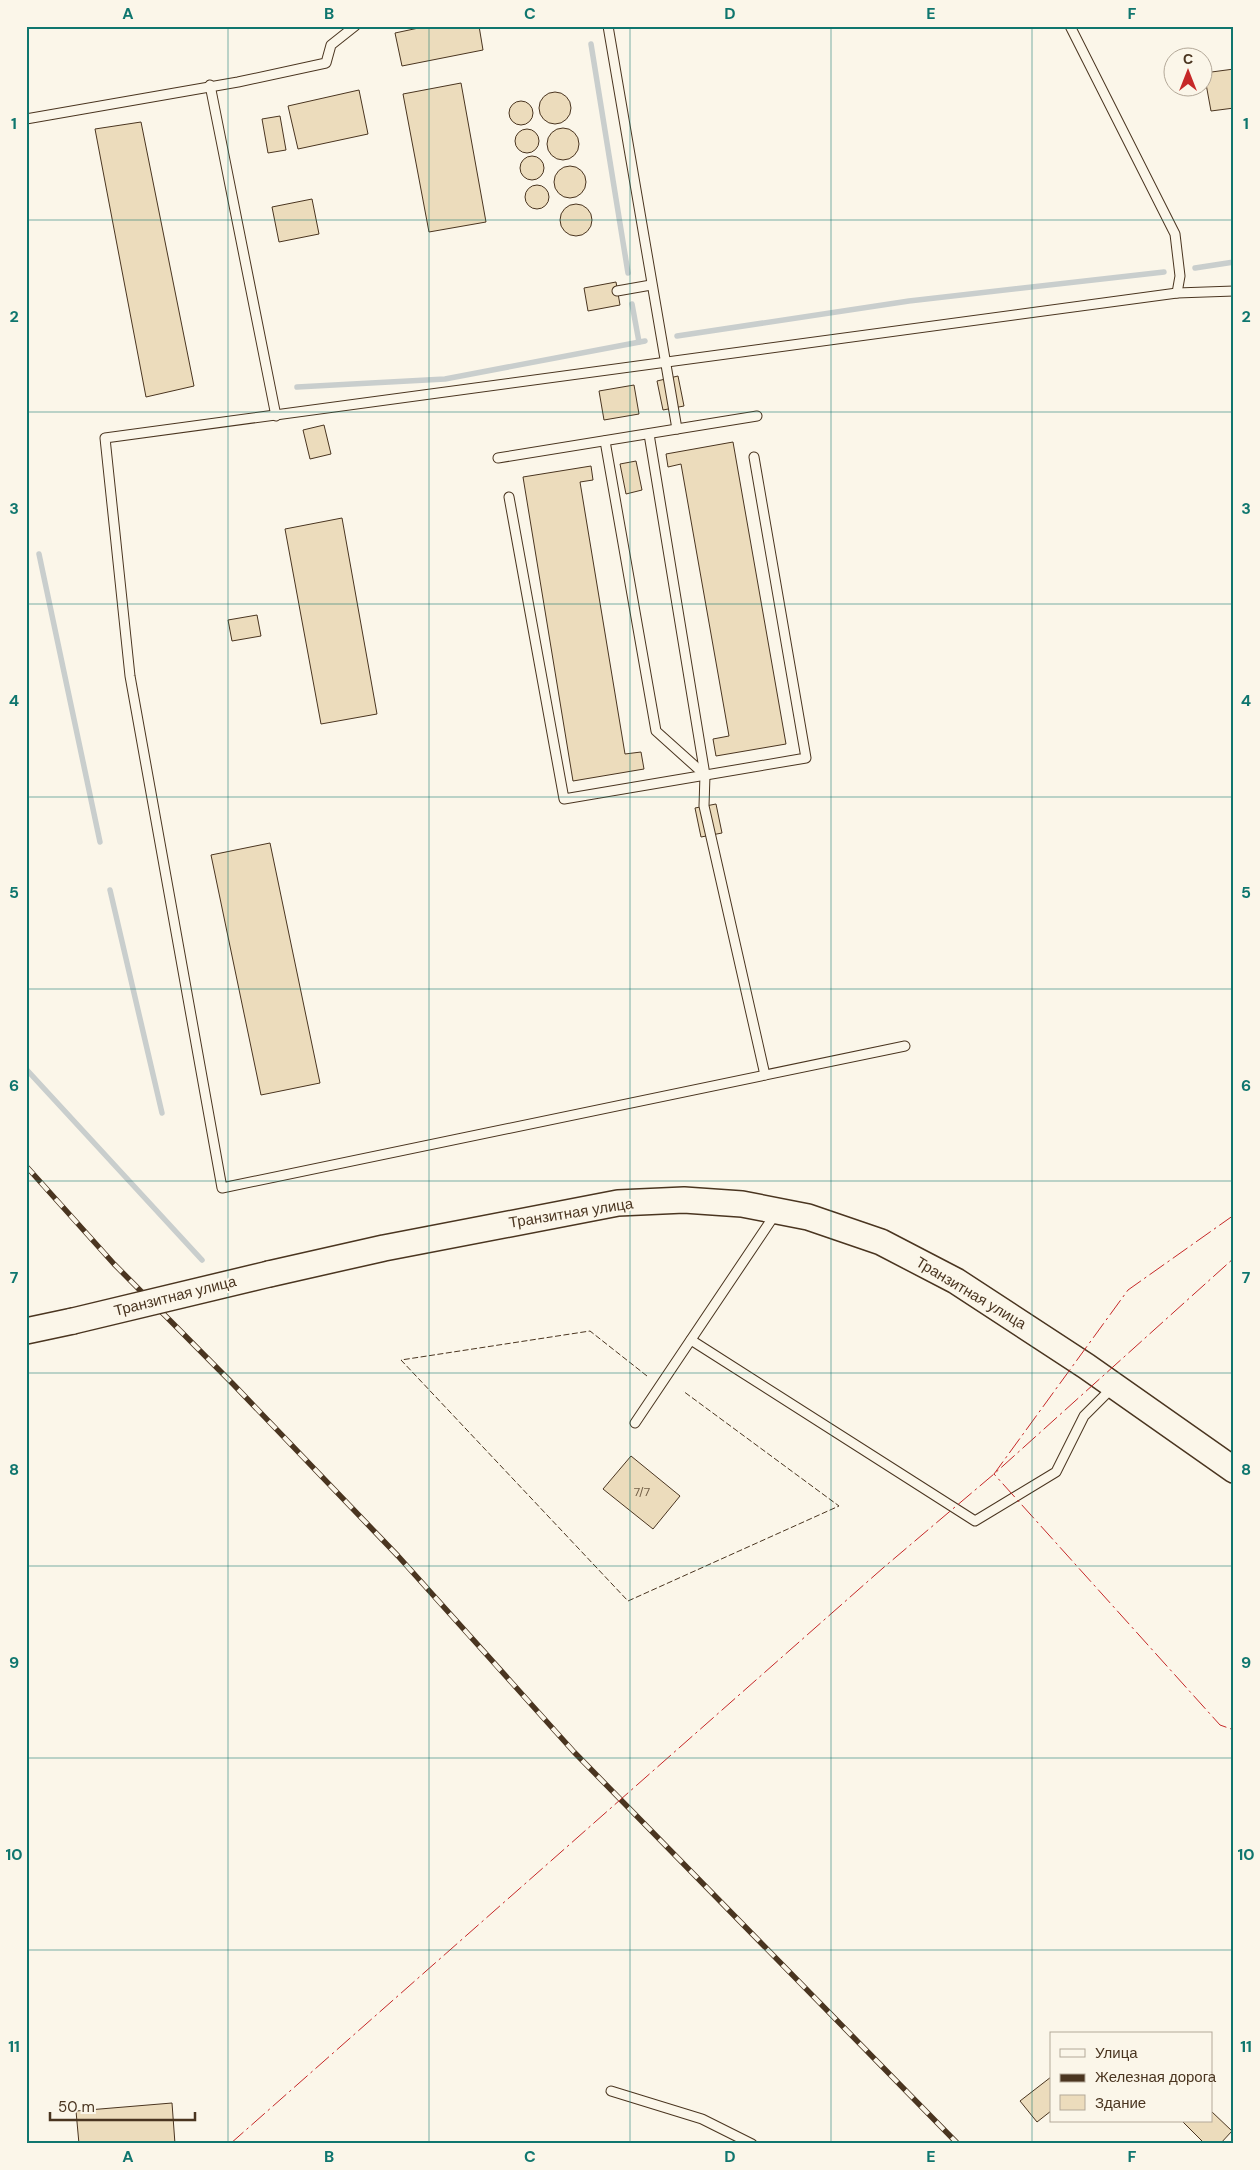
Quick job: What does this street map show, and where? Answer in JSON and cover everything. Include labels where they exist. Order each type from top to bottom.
[{"type":"main road","name":"Транзитная улица","points":[[26,1331],[403,1244],[618,1203],[684,1200],[742,1204],[808,1217],[889,1246],[956,1280],[1114,1386],[1234,1470]]},
{"type":"lane","points":[[26,119],[210,85],[238,82],[326,63],[331,45],[355,26]]},
{"type":"lane","points":[[608,26],[677,429]]},
{"type":"lane","points":[[1070,26],[1175,234],[1180,276],[1178,293]]},
{"type":"lane","points":[[210,85],[276,416]]},
{"type":"lane","points":[[617,291],[652,285]]},
{"type":"lane","points":[[905,1046],[222,1188],[130,676],[105,438],[1178,293],[1234,290]]},
{"type":"lane","points":[[498,458],[757,416]]},
{"type":"lane","points":[[650,434],[705,775],[704,806],[765,1075]]},
{"type":"lane","points":[[605,441],[656,731],[705,775]]},
{"type":"lane","points":[[509,497],[564,799],[806,758],[754,457]]},
{"type":"lane","points":[[635,1423],[777,1211]]},
{"type":"lane","points":[[691,1340],[975,1521],[1056,1472],[1084,1416],[1114,1386]]},
{"type":"lane","points":[[611,2091],[702,2119],[752,2144]]},
{"type":"building","points":[[428,26],[479,26],[483,50],[402,66],[395,33]]},
{"type":"building","points":[[1234,69],[1234,108],[1211,111],[1209,98],[1212,98],[1212,72]]},
{"type":"building","points":[[461,83],[486,222],[429,232],[403,94]]},
{"type":"building","points":[[359,90],[368,134],[298,149],[288,106]]},
{"type":"building","points":[[555,92],[561,93],[566,97],[570,102],[570,114],[566,119],[561,123],[555,124],[549,123],[544,119],[540,114],[539,108],[540,102],[544,97],[549,93]]},
{"type":"building","points":[[521,101],[526,102],[532,108],[532,118],[526,124],[521,125],[516,124],[510,118],[509,113],[510,108],[516,102]]},
{"type":"building","points":[[280,116],[286,150],[268,153],[262,119]]},
{"type":"building","points":[[141,122],[194,386],[146,397],[95,129]]},
{"type":"building","points":[[563,128],[569,129],[574,133],[578,138],[578,150],[574,155],[569,159],[563,160],[557,159],[552,155],[548,150],[547,144],[548,138],[552,133],[557,129]]},
{"type":"building","points":[[527,129],[532,130],[538,136],[538,146],[532,152],[527,153],[522,152],[516,146],[515,141],[516,136],[522,130]]},
{"type":"building","points":[[532,156],[537,157],[543,163],[543,173],[537,179],[532,180],[527,179],[521,173],[520,168],[521,163],[527,157]]},
{"type":"building","points":[[570,166],[576,167],[581,171],[585,176],[585,188],[581,193],[576,197],[570,198],[564,197],[559,193],[555,188],[554,182],[555,176],[559,171],[564,167]]},
{"type":"building","points":[[537,185],[542,186],[548,192],[548,202],[542,208],[537,209],[532,208],[526,202],[525,197],[526,192],[532,186]]},
{"type":"building","points":[[312,199],[319,234],[279,242],[272,207]]},
{"type":"building","points":[[576,204],[587,209],[592,220],[587,231],[576,236],[565,231],[560,220],[565,209]]},
{"type":"building","points":[[616,282],[620,305],[588,311],[584,288]]},
{"type":"building","points":[[678,376],[684,406],[663,410],[657,381]]},
{"type":"building","points":[[634,385],[639,414],[604,420],[599,391]]},
{"type":"building","points":[[324,425],[331,454],[310,459],[303,430]]},
{"type":"building","points":[[733,442],[786,744],[716,756],[713,739],[729,736],[681,464],[668,467],[666,454]]},
{"type":"building","points":[[636,461],[642,490],[626,494],[620,464]]},
{"type":"building","points":[[591,466],[593,480],[580,482],[625,754],[641,752],[644,769],[573,781],[523,477]]},
{"type":"building","points":[[342,518],[377,714],[321,724],[285,529]]},
{"type":"building","points":[[257,615],[261,636],[232,641],[228,620]]},
{"type":"building","points":[[716,804],[722,833],[701,837],[695,808]]},
{"type":"building","points":[[270,843],[320,1083],[261,1095],[211,855]]},
{"type":"building","points":[[631,1456],[680,1496],[653,1529],[603,1489]]},
{"type":"building","points":[[1050,2078],[1050,2112],[1037,2122],[1020,2101]]},
{"type":"building","points":[[172,2103],[175,2144],[79,2144],[76,2111]]},
{"type":"building","points":[[1212,2112],[1232,2131],[1220,2144],[1205,2144],[1183,2122],[1212,2122]]},
{"type":"waterway","points":[[591,44],[628,273]]},
{"type":"waterway","points":[[1195,268],[1234,262]]},
{"type":"waterway","points":[[677,336],[909,301],[1164,272]]},
{"type":"waterway","points":[[632,304],[639,342]]},
{"type":"waterway","points":[[297,387],[445,379],[645,341]]},
{"type":"waterway","points":[[39,554],[100,842]]},
{"type":"waterway","points":[[110,890],[162,1113]]},
{"type":"waterway","points":[[26,1069],[202,1260]]},
{"type":"railway","points":[[26,1166],[114,1264],[233,1384],[398,1556],[574,1752],[958,2144]]},
{"type":"fence","points":[[647,1376],[590,1331],[401,1360],[628,1601],[839,1506],[683,1391]]},
{"type":"power","points":[[1234,1215],[1128,1290],[994,1474],[1220,1725],[1234,1730]]},
{"type":"power","points":[[230,2144],[883,1568],[994,1474],[1234,1258]]}]
